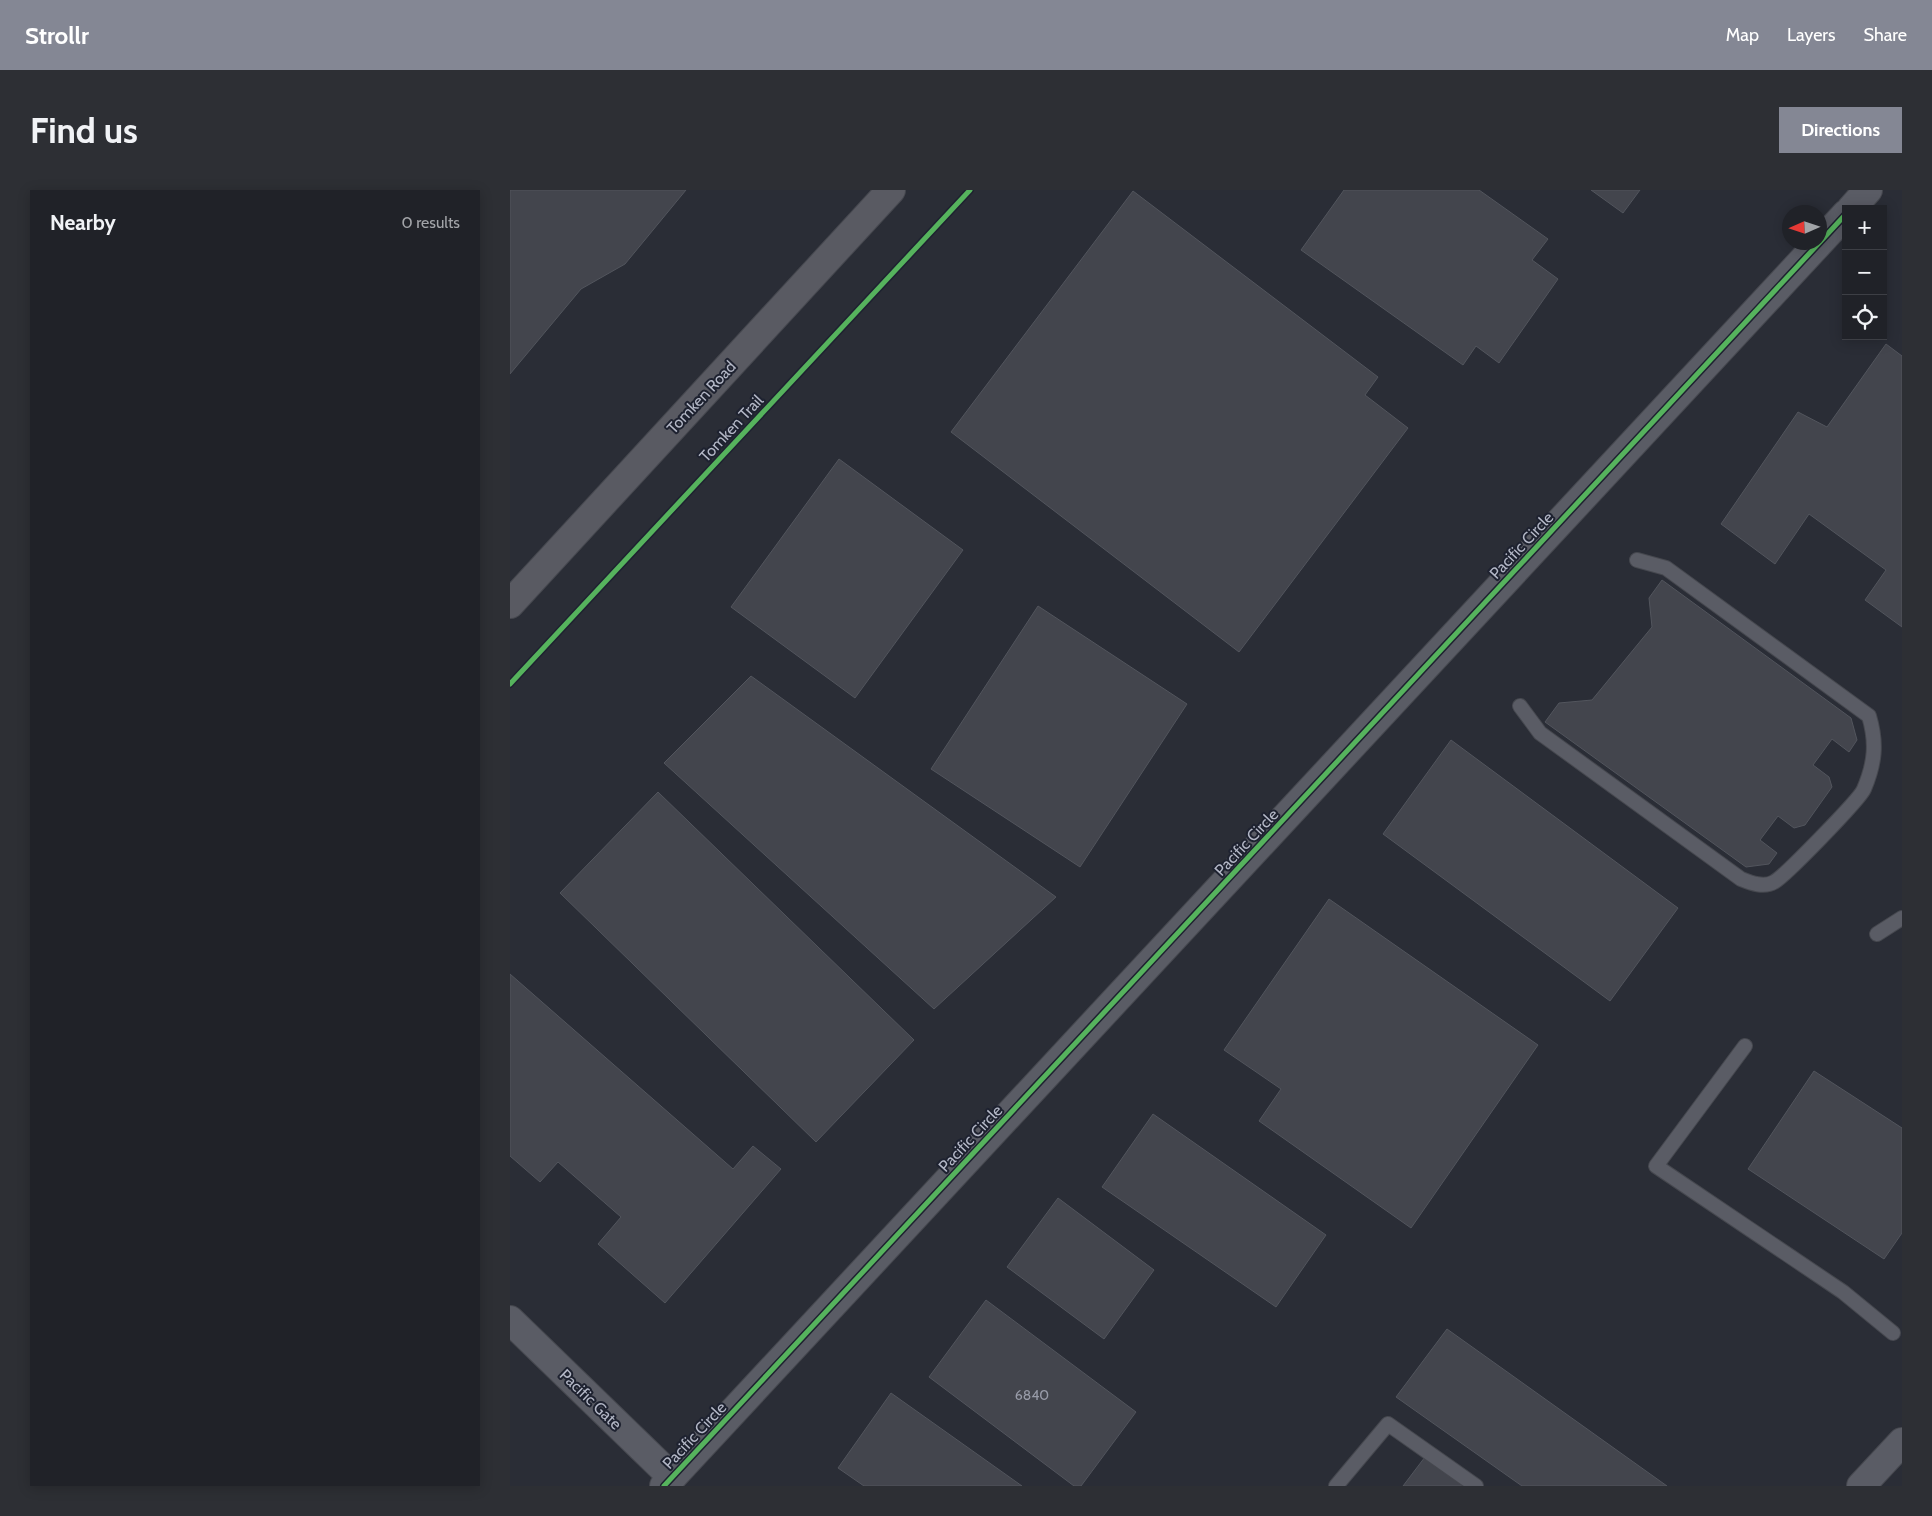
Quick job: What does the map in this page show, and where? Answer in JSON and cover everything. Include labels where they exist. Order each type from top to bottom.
[{"type":"main road","name":"Tomken Road","points":[[510,604],[891,190]]},
{"type":"street","points":[[1855,205],[1868,190]]},
{"type":"street","name":"Pacific Circle","points":[[668,1481],[1842,218]]},
{"type":"street","name":"Pacific Gate","points":[[510,1320],[668,1481]]},
{"type":"street","points":[[1862,1486],[1902,1442]]},
{"type":"lane","points":[[1520,706],[1540,732],[1741,879],[1754,884],[1773,883],[1790,869],[1863,792],[1873,763],[1875,737],[1869,716],[1666,568],[1637,560]]},
{"type":"lane","points":[[1877,934],[1902,918]]},
{"type":"lane","points":[[1745,1046],[1656,1166],[1844,1292],[1893,1333]]},
{"type":"lane","points":[[1336,1486],[1388,1424],[1476,1486]]},
{"type":"building","points":[[510,190],[686,190],[625,264],[581,289],[510,374]]},
{"type":"building","points":[[1344,190],[1479,190],[1548,239],[1532,260],[1558,279],[1499,363],[1476,346],[1463,365],[1301,250]]},
{"type":"building","points":[[1591,190],[1640,190],[1623,213]]},
{"type":"building","points":[[1133,191],[1378,377],[1365,395],[1408,428],[1239,652],[951,432]]},
{"type":"building","points":[[1886,344],[1902,356],[1902,627],[1865,600],[1886,570],[1809,514],[1775,564],[1721,524],[1798,412],[1827,427]]},
{"type":"building","points":[[839,459],[963,550],[855,698],[731,607]]},
{"type":"building","points":[[1662,580],[1851,718],[1857,740],[1849,752],[1832,739],[1813,765],[1829,777],[1832,787],[1805,825],[1794,828],[1778,816],[1760,840],[1777,853],[1769,864],[1746,867],[1545,722],[1559,703],[1592,700],[1652,627],[1649,598]]},
{"type":"building","points":[[1038,606],[1187,704],[1080,867],[931,769]]},
{"type":"building","points":[[751,676],[1056,897],[934,1009],[664,763]]},
{"type":"building","points":[[1451,740],[1678,908],[1610,1001],[1383,834]]},
{"type":"building","points":[[658,792],[914,1040],[816,1142],[560,893]]},
{"type":"building","points":[[1329,899],[1538,1045],[1411,1228],[1259,1121],[1281,1089],[1224,1050]]},
{"type":"building","points":[[510,974],[733,1169],[753,1146],[781,1169],[665,1303],[598,1244],[621,1217],[558,1162],[540,1182],[510,1156]]},
{"type":"building","points":[[1814,1071],[1902,1128],[1902,1233],[1884,1259],[1748,1169]]},
{"type":"building","points":[[1153,1114],[1326,1235],[1276,1307],[1102,1187]]},
{"type":"building","points":[[1058,1198],[1154,1270],[1104,1339],[1007,1267]]},
{"type":"building","points":[[986,1300],[1136,1412],[1081,1486],[1074,1486],[929,1377]]},
{"type":"building","points":[[1447,1329],[1667,1486],[1522,1486],[1396,1397]]},
{"type":"building","points":[[891,1393],[1022,1486],[864,1486],[838,1468]]},
{"type":"building","points":[[1425,1457],[1465,1486],[1403,1486]]},
{"type":"cycle path","name":"Tomken Trail","points":[[510,684],[970,190]]},
{"type":"cycle path","points":[[664,1486],[1842,218]]}]
